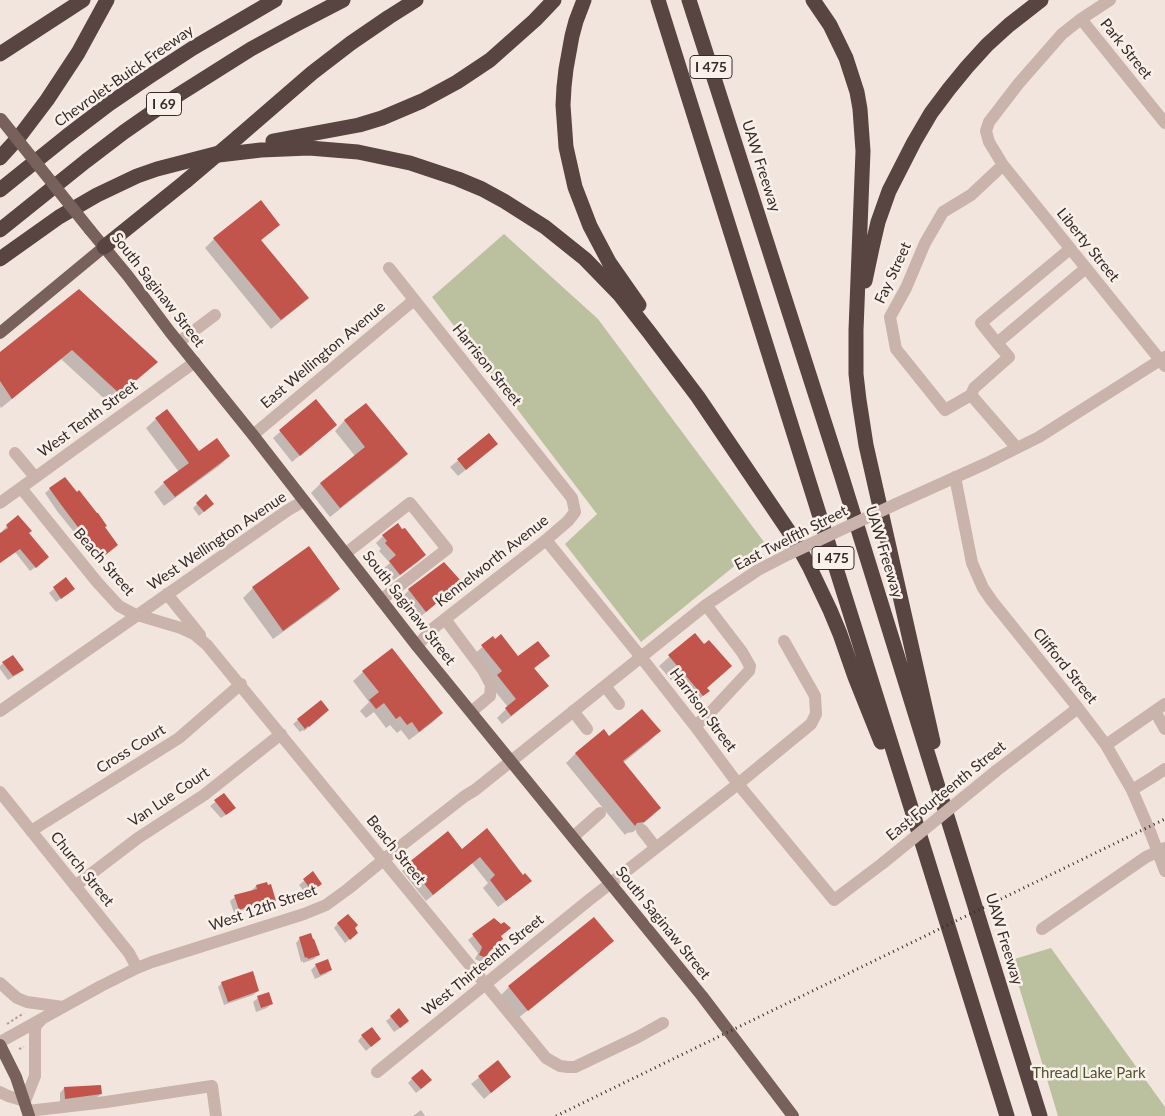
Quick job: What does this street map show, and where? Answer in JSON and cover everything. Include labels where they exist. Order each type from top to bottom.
[{"type":"highway","points":[[0,54],[83,0]]},
{"type":"highway","points":[[0,158],[19,137],[47,100],[78,53],[107,0]]},
{"type":"highway","name":"Chevrolet-Buick Freeway","points":[[0,190],[67,136],[142,82],[193,48],[274,0]]},
{"type":"highway","name":"I 69","points":[[0,230],[116,138],[175,97],[251,49],[343,0]]},
{"type":"highway","points":[[104,247],[186,181],[312,73],[351,43],[416,0]]},
{"type":"highway","points":[[0,259],[59,217],[97,194],[138,176],[261,144],[359,125],[422,102],[490,60],[529,26],[554,0]]},
{"type":"highway","points":[[584,0],[572,36],[564,87],[564,126],[566,147],[575,188],[587,220],[609,262],[656,329],[698,397],[794,540],[810,568],[837,626],[855,677],[925,852]]},
{"type":"highway","name":"I 475","points":[[658,0],[1007,1116]]},
{"type":"highway","name":"UAW Freeway","points":[[689,0],[841,474],[1040,1116]]},
{"type":"highway","points":[[700,0],[733,135]]},
{"type":"highway","points":[[813,0],[830,26],[846,58],[857,92],[862,129],[863,177],[857,276],[856,374],[866,446],[959,856]]},
{"type":"highway","points":[[856,374],[860,316],[866,273],[878,222],[889,191],[902,164],[931,113],[966,67],[1009,24],[1041,0]]},
{"type":"highway","points":[[206,157],[234,153],[309,148],[358,152],[435,170],[482,189],[545,227],[585,259],[620,295],[698,397]]},
{"type":"main road","name":"South Saginaw Street","points":[[1,118],[128,276],[417,646],[702,996],[793,1116]]},
{"type":"main road","points":[[0,333],[104,247]]},
{"type":"main road","points":[[0,1043],[28,1109]]},
{"type":"street","points":[[1080,19],[1110,0]]},
{"type":"street","name":"Park Street","points":[[1080,19],[1165,123]]},
{"type":"street","name":"Liberty Street","points":[[1080,19],[1062,34],[1019,83],[989,122],[986,131],[989,142],[1002,165],[1164,361]]},
{"type":"street","name":"Fay Street","points":[[971,395],[945,410],[896,349],[890,317],[906,288],[925,243],[943,212],[972,195],[1002,165]]},
{"type":"street","points":[[1017,448],[971,395],[974,388],[1009,357],[981,323],[1070,249]]},
{"type":"street","name":"Harrison Street","points":[[389,268],[572,498]]},
{"type":"street","points":[[997,343],[1086,268]]},
{"type":"street","name":"East Wellington Avenue","points":[[252,434],[414,300]]},
{"type":"street","points":[[178,342],[214,315]]},
{"type":"street","name":"East Twelfth Street","points":[[511,760],[706,605],[758,570],[1039,437],[1164,361]]},
{"type":"street","name":"West Tenth Street","points":[[0,503],[195,362]]},
{"type":"street","points":[[15,453],[35,478]]},
{"type":"street","name":"Clifford Street","points":[[956,477],[972,563],[983,588],[1106,745],[1132,790],[1151,834],[1161,850],[1165,872]]},
{"type":"street","name":"Beach Street","points":[[21,488],[114,601],[123,609],[136,615],[181,628],[194,634],[207,645]]},
{"type":"street","name":"Kennelworth Avenue","points":[[417,646],[431,630],[568,522],[575,512],[572,498]]},
{"type":"street","name":"West Wellington Avenue","points":[[0,711],[288,510],[304,501]]},
{"type":"street","points":[[345,554],[410,503],[447,549],[381,600]]},
{"type":"street","name":"Harrison Street","points":[[546,540],[641,656],[738,784],[834,900]]},
{"type":"street","name":"Beach Street","points":[[167,594],[546,1058],[564,1067],[579,1065],[663,1023]]},
{"type":"street","points":[[695,726],[750,671],[750,666],[742,652],[706,605]]},
{"type":"street","points":[[445,619],[483,670],[491,686],[490,696],[471,712]]},
{"type":"street","name":"West Thirteenth Street","points":[[377,1072],[811,724],[816,714],[815,696],[784,640]]},
{"type":"street","name":"Cross Court","points":[[31,831],[179,738],[240,684]]},
{"type":"street","points":[[605,686],[619,704]]},
{"type":"street","name":"East Fourteenth Street","points":[[834,900],[883,864],[996,771],[1078,708]]},
{"type":"street","points":[[1106,745],[1160,708],[1165,729]]},
{"type":"street","points":[[574,711],[587,729]]},
{"type":"street","name":"Van Lue Court","points":[[75,886],[144,833],[204,795],[281,734]]},
{"type":"street","name":"West 12th Street","points":[[0,1043],[137,968],[321,907],[348,889],[511,760]]},
{"type":"street","points":[[1132,790],[1154,778],[1165,769]]},
{"type":"street","name":"Church Street","points":[[0,792],[129,953],[137,968]]},
{"type":"street","points":[[572,837],[600,813]]},
{"type":"street","points":[[642,830],[656,848]]},
{"type":"street","points":[[1042,929],[1146,857],[1161,850]]},
{"type":"street","points":[[0,983],[17,998],[27,1002],[64,1007]]},
{"type":"street","points":[[28,1109],[35,1076],[35,1030],[43,1018]]},
{"type":"street","points":[[0,1092],[28,1109],[106,1102],[212,1086],[216,1116]]},
{"type":"path","points":[[7,1024],[30,1010]]},
{"type":"green space","points":[[504,234],[598,319],[764,542],[641,642],[565,544],[597,514],[432,297]]},
{"type":"green space","name":"Thread Lake Park","points":[[1051,948],[1165,1107],[1165,1116],[1058,1116],[1011,960]]},
{"type":"building","points":[[261,200],[280,225],[261,240],[309,298],[281,320],[213,238]]},
{"type":"building","points":[[79,289],[158,362],[120,394],[72,350],[12,399],[0,381],[0,352]]},
{"type":"building","points":[[316,399],[337,425],[300,456],[279,430]]},
{"type":"building","points":[[366,403],[408,454],[340,508],[320,483],[365,447],[344,420]]},
{"type":"building","points":[[167,409],[199,451],[217,438],[230,456],[175,497],[163,482],[189,463],[155,418]]},
{"type":"building","points":[[489,433],[498,444],[466,470],[457,459]]},
{"type":"building","points":[[65,477],[77,492],[79,490],[98,513],[118,545],[103,557],[89,538],[87,539],[49,488]]},
{"type":"building","points":[[206,494],[214,504],[204,512],[196,503]]},
{"type":"building","points":[[18,515],[32,531],[29,533],[49,557],[36,568],[20,549],[0,563],[0,533],[8,528],[6,525]]},
{"type":"building","points":[[398,523],[402,529],[405,528],[426,555],[400,575],[389,561],[396,555],[385,543],[387,541],[382,535]]},
{"type":"building","points":[[309,546],[340,589],[283,631],[252,587]]},
{"type":"building","points":[[444,562],[462,582],[426,612],[408,589]]},
{"type":"building","points":[[66,577],[75,589],[61,599],[53,587]]},
{"type":"building","points":[[695,633],[704,644],[709,640],[732,666],[707,688],[710,691],[703,696],[668,655]]},
{"type":"building","points":[[501,634],[518,656],[538,641],[550,656],[534,668],[549,686],[511,716],[505,708],[516,699],[497,675],[502,671],[481,645],[493,636],[495,639]]},
{"type":"building","points":[[392,648],[443,713],[419,732],[412,722],[407,725],[400,716],[396,719],[384,703],[376,709],[369,700],[379,692],[362,671]]},
{"type":"building","points":[[13,655],[24,670],[13,676],[2,662]]},
{"type":"building","points":[[321,700],[329,710],[305,729],[297,719]]},
{"type":"building","points":[[642,709],[661,731],[623,761],[661,808],[644,822],[637,823],[635,826],[575,753],[604,729],[609,736]]},
{"type":"building","points":[[224,793],[236,808],[226,815],[214,800]]},
{"type":"building","points":[[487,828],[523,875],[525,873],[532,881],[506,901],[490,880],[495,875],[480,857],[433,895],[408,863],[448,831],[462,849]]},
{"type":"building","points":[[313,871],[322,884],[312,891],[303,879]]},
{"type":"building","points":[[267,882],[268,885],[271,884],[276,901],[262,905],[261,902],[239,910],[234,895],[257,889],[256,885]]},
{"type":"building","points":[[348,914],[358,925],[355,928],[358,933],[350,940],[337,923]]},
{"type":"building","points":[[594,917],[614,941],[528,1011],[508,986]]},
{"type":"building","points":[[494,918],[501,924],[504,922],[511,928],[501,936],[503,939],[489,952],[486,958],[479,955],[482,947],[472,934]]},
{"type":"building","points":[[311,933],[320,955],[308,959],[307,957],[305,958],[299,937]]},
{"type":"building","points":[[328,959],[332,970],[320,975],[315,964]]},
{"type":"building","points":[[253,971],[259,991],[228,1002],[221,982]]},
{"type":"building","points":[[269,992],[273,1004],[261,1008],[257,996]]},
{"type":"building","points":[[399,1008],[409,1021],[400,1028],[390,1016]]},
{"type":"building","points":[[372,1027],[381,1039],[371,1047],[361,1035]]},
{"type":"building","points":[[498,1060],[511,1077],[491,1093],[478,1076]]},
{"type":"building","points":[[422,1069],[432,1080],[421,1089],[411,1078]]},
{"type":"building","points":[[101,1085],[102,1094],[65,1099],[64,1087]]},
{"type":"railway","points":[[556,1116],[1165,819]]}]
